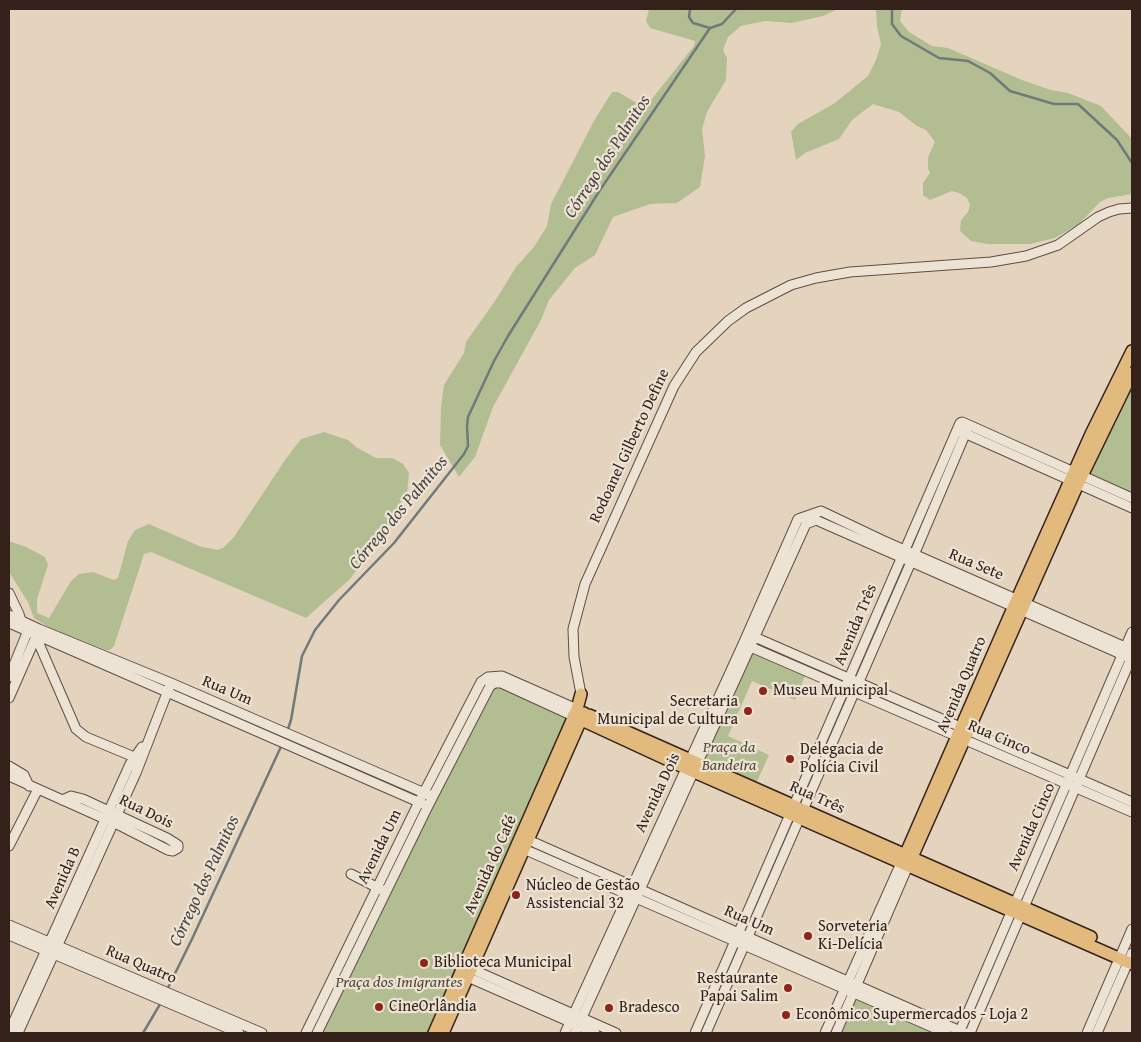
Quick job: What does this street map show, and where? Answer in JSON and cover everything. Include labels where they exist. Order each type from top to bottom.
[{"type":"main road","name":"Avenida Quatro","points":[[907,860],[1131,355]]},
{"type":"main road","name":"Avenida Quatro","points":[[1076,478],[1132,373]]},
{"type":"main road","name":"Rodoanel Gilberto Define","points":[[579,715],[581,694]]},
{"type":"main road","name":"Rua Três","points":[[579,715],[1128,957]]},
{"type":"main road","name":"Avenida do Café","points":[[443,1033],[466,972],[579,715]]},
{"type":"main road","name":"Avenida do Café","points":[[434,1033],[466,972]]},
{"type":"street","name":"Rodoanel Gilberto Define","points":[[581,694],[574,657],[573,628],[585,584],[674,386],[696,352],[728,321],[746,308],[791,285],[816,278],[850,272],[991,262],[1026,256],[1058,245],[1098,217],[1109,212],[1132,208]]},
{"type":"street","points":[[963,428],[1076,478],[1132,498]]},
{"type":"street","name":"Avenida Três","points":[[695,1033],[742,938],[797,812],[854,692],[854,680],[903,554],[963,428]]},
{"type":"street","name":"Avenida Três","points":[[797,812],[845,687],[854,680],[913,558],[963,428]]},
{"type":"street","points":[[1076,478],[1132,508]]},
{"type":"street","name":"Rua Sete","points":[[810,519],[821,511],[841,526],[1129,654]]},
{"type":"street","name":"Avenida Dois","points":[[576,1023],[629,891],[692,766],[747,646],[810,519]]},
{"type":"street","points":[[9,593],[40,646],[76,729],[86,737],[138,759]]},
{"type":"street","name":"Rua Um","points":[[9,615],[32,630],[167,692],[428,806]]},
{"type":"street","name":"Rua Um","points":[[9,623],[171,683],[428,795]]},
{"type":"street","points":[[9,677],[32,630]]},
{"type":"street","points":[[9,698],[32,630]]},
{"type":"street","name":"Avenida Cinco","points":[[962,1032],[1018,909],[1129,654],[1132,632]]},
{"type":"street","name":"Rua Cinco","points":[[752,636],[854,680],[963,733],[1120,802],[1132,812]]},
{"type":"street","name":"Rua Cinco","points":[[747,646],[854,692],[963,733]]},
{"type":"street","name":"Rua Três","points":[[490,680],[502,676],[579,715]]},
{"type":"street","name":"Avenida Um","points":[[306,1033],[419,802],[428,795],[490,680]]},
{"type":"street","name":"Avenida B","points":[[9,1032],[30,996],[53,948],[148,739],[171,683]]},
{"type":"street","name":"Rua Dois","points":[[9,766],[24,775],[34,788]]},
{"type":"street","name":"Avenida Dois","points":[[565,1033],[576,1023],[639,895],[692,766]]},
{"type":"street","name":"Rua Dois","points":[[9,776],[62,800],[74,796],[168,850],[173,851],[178,848],[178,845],[167,838],[111,817]]},
{"type":"street","points":[[9,846],[34,788]]},
{"type":"street","name":"Avenida Um","points":[[317,1033],[428,806],[428,795]]},
{"type":"street","name":"Rua Cinco","points":[[1120,802],[1132,802]]},
{"type":"street","name":"Rua Um","points":[[523,843],[629,891],[962,1032]]},
{"type":"street","name":"Avenida Quatro","points":[[825,1033],[846,984],[907,860]]},
{"type":"street","name":"Avenida Quatro","points":[[836,1033],[907,860]]},
{"type":"street","points":[[352,874],[387,892]]},
{"type":"street","name":"Avenida Cinco","points":[[970,1033],[1018,909]]},
{"type":"street","name":"Rua Quatro","points":[[9,925],[53,948],[200,1011],[262,1033]]},
{"type":"street","points":[[1098,1033],[1128,957],[1132,930]]},
{"type":"street","name":"Rua Quatro","points":[[9,935],[53,948]]},
{"type":"street","name":"Avenida Três","points":[[706,1033],[742,938]]},
{"type":"street","points":[[1087,1033],[1128,957]]},
{"type":"street","points":[[466,972],[595,1033]]},
{"type":"street","name":"Rua Um","points":[[855,988],[946,1033]]},
{"type":"street","name":"Avenida B","points":[[18,1033],[30,996]]},
{"type":"street","name":"Rua Quatro","points":[[200,1011],[239,1033]]},
{"type":"street","points":[[576,1023],[616,1033]]},
{"type":"green space","points":[[649,9],[838,9],[823,16],[792,23],[765,21],[741,26],[728,37],[723,50],[727,58],[726,80],[707,112],[702,129],[705,156],[700,187],[677,203],[650,204],[613,217],[595,255],[575,268],[549,300],[541,320],[493,407],[475,457],[459,477],[440,445],[441,407],[444,385],[464,353],[466,342],[516,267],[534,247],[547,226],[551,204],[595,119],[612,92],[618,92],[642,106],[647,105],[694,46],[695,41],[650,28],[646,21]]},
{"type":"green space","points":[[876,9],[902,9],[900,21],[909,32],[932,46],[948,48],[1022,80],[1051,90],[1068,93],[1101,106],[1132,139],[1132,194],[1108,198],[1100,202],[1079,224],[1055,238],[1030,244],[987,244],[971,241],[960,231],[961,220],[968,212],[970,205],[967,198],[952,191],[930,200],[923,195],[923,183],[930,173],[928,157],[935,142],[926,130],[917,126],[899,112],[873,104],[852,120],[839,139],[805,153],[796,160],[791,132],[798,124],[835,103],[868,76],[881,44],[877,27]]},
{"type":"green space","points":[[1132,373],[1132,498],[1082,476]]},
{"type":"green space","points":[[324,432],[348,440],[356,447],[376,458],[392,458],[403,464],[409,473],[407,493],[371,552],[350,579],[306,618],[151,552],[144,554],[114,646],[110,650],[106,650],[50,628],[34,618],[28,602],[9,572],[9,541],[45,557],[48,565],[37,599],[37,613],[49,618],[71,581],[79,574],[93,572],[114,580],[118,578],[128,541],[135,530],[149,524],[199,546],[217,550],[223,548],[234,537],[301,439]]},
{"type":"green space","name":"Praça da Bandeira","points":[[751,648],[807,671],[795,700],[752,681],[728,736],[769,755],[754,788],[698,763]]},
{"type":"green space","name":"Praça dos Imigrantes","points":[[495,683],[572,717],[429,1033],[320,1033],[428,806]]},
{"type":"green space","points":[[854,993],[946,1033],[836,1033]]},
{"type":"waterway","name":"Córrego dos Palmitos","points":[[690,9],[689,17],[693,23],[710,28],[722,24],[736,9]]},
{"type":"waterway","points":[[892,9],[892,24],[901,36],[939,58],[968,61],[990,73],[1010,91],[1054,104],[1078,104],[1117,140],[1132,163]]},
{"type":"waterway","name":"Córrego dos Palmitos","points":[[143,1033],[159,1006],[192,939],[285,738],[291,720],[302,656],[315,630],[339,600],[394,543],[464,454],[468,446],[468,417],[508,336],[600,190],[710,28]]},
{"type":"place","name":"Museu Municipal","points":[[763,691]]},
{"type":"place","name":"Secretaria Municipal de Cultura","points":[[748,711]]},
{"type":"place","name":"Delegacia de Polícia Civil","points":[[790,759]]},
{"type":"place","name":"Núcleo de Gestão Assistencial 32","points":[[516,895]]},
{"type":"place","name":"Sorveteria Ki-Delícia","points":[[808,936]]},
{"type":"place","name":"Biblioteca Municipal","points":[[424,963]]},
{"type":"place","name":"Restaurante Papai Salim","points":[[788,988]]},
{"type":"place","name":"CineOrlândia","points":[[379,1007]]},
{"type":"place","name":"Bradesco","points":[[609,1008]]},
{"type":"place","name":"Econômico Supermercados - Loja 2","points":[[786,1015]]}]
